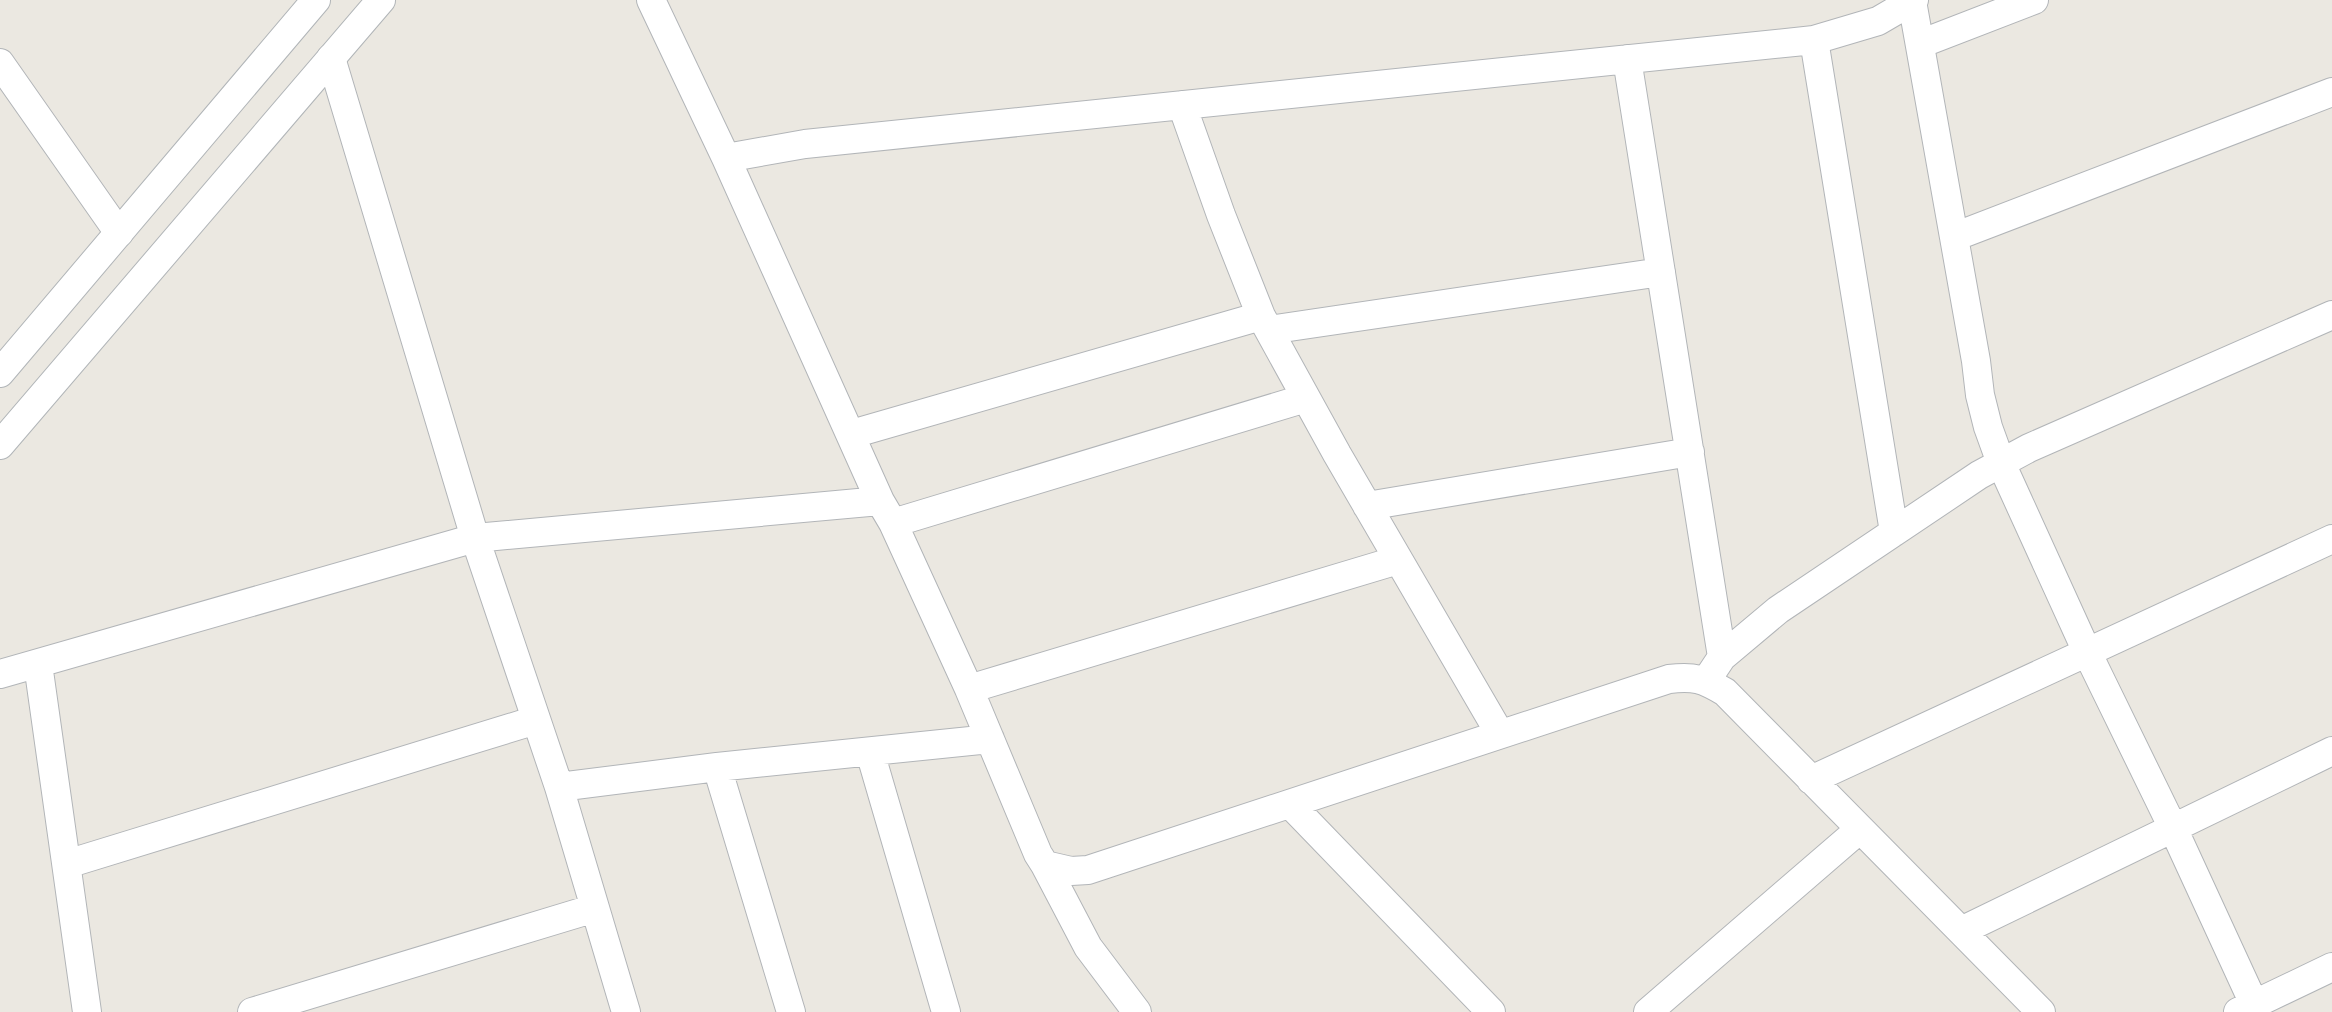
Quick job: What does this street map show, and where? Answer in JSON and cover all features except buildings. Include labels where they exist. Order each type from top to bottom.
[{"type":"street","points":[[0,373],[316,0]]},
{"type":"street","points":[[0,445],[381,0]]},
{"type":"street","points":[[651,0],[726,158],[886,512],[969,689],[1038,854],[1088,947],[1137,1012]]},
{"type":"street","points":[[1920,44],[2034,0]]},
{"type":"street","points":[[726,158],[805,144],[1814,40],[1878,21],[1913,1],[1980,395],[1988,427],[2001,463],[2087,652],[2173,828],[2246,1008],[2332,967]]},
{"type":"street","points":[[1814,40],[1894,532]]},
{"type":"street","points":[[331,58],[475,538],[559,787],[626,1012]]},
{"type":"street","points":[[1627,59],[1722,657]]},
{"type":"street","points":[[0,63],[119,233]]},
{"type":"street","points":[[1954,237],[2332,92]]},
{"type":"street","points":[[1182,105],[1221,215],[1265,323],[1366,506],[1500,734]]},
{"type":"street","points":[[852,434],[1265,323],[1661,272]]},
{"type":"street","points":[[1706,681],[1722,657],[1778,610],[2001,463],[2038,444],[2332,314]]},
{"type":"street","points":[[0,674],[475,538],[886,512],[1306,398]]},
{"type":"street","points":[[1366,506],[1690,452]]},
{"type":"street","points":[[1811,780],[2332,539]]},
{"type":"street","points":[[969,689],[1398,560]]},
{"type":"street","points":[[38,664],[87,1012]]},
{"type":"street","points":[[1045,865],[1071,871],[1088,870],[1669,679],[1691,677],[1706,681],[1725,692],[2041,1012]]},
{"type":"street","points":[[67,864],[536,720]]},
{"type":"street","points":[[559,787],[717,767],[990,739]]},
{"type":"street","points":[[1961,931],[2332,751]]},
{"type":"street","points":[[870,752],[946,1012]]},
{"type":"street","points":[[717,767],[791,1012]]},
{"type":"street","points":[[1290,804],[1491,1012]]},
{"type":"street","points":[[1648,1012],[1860,829]]},
{"type":"street","points":[[252,1012],[595,908]]}]
